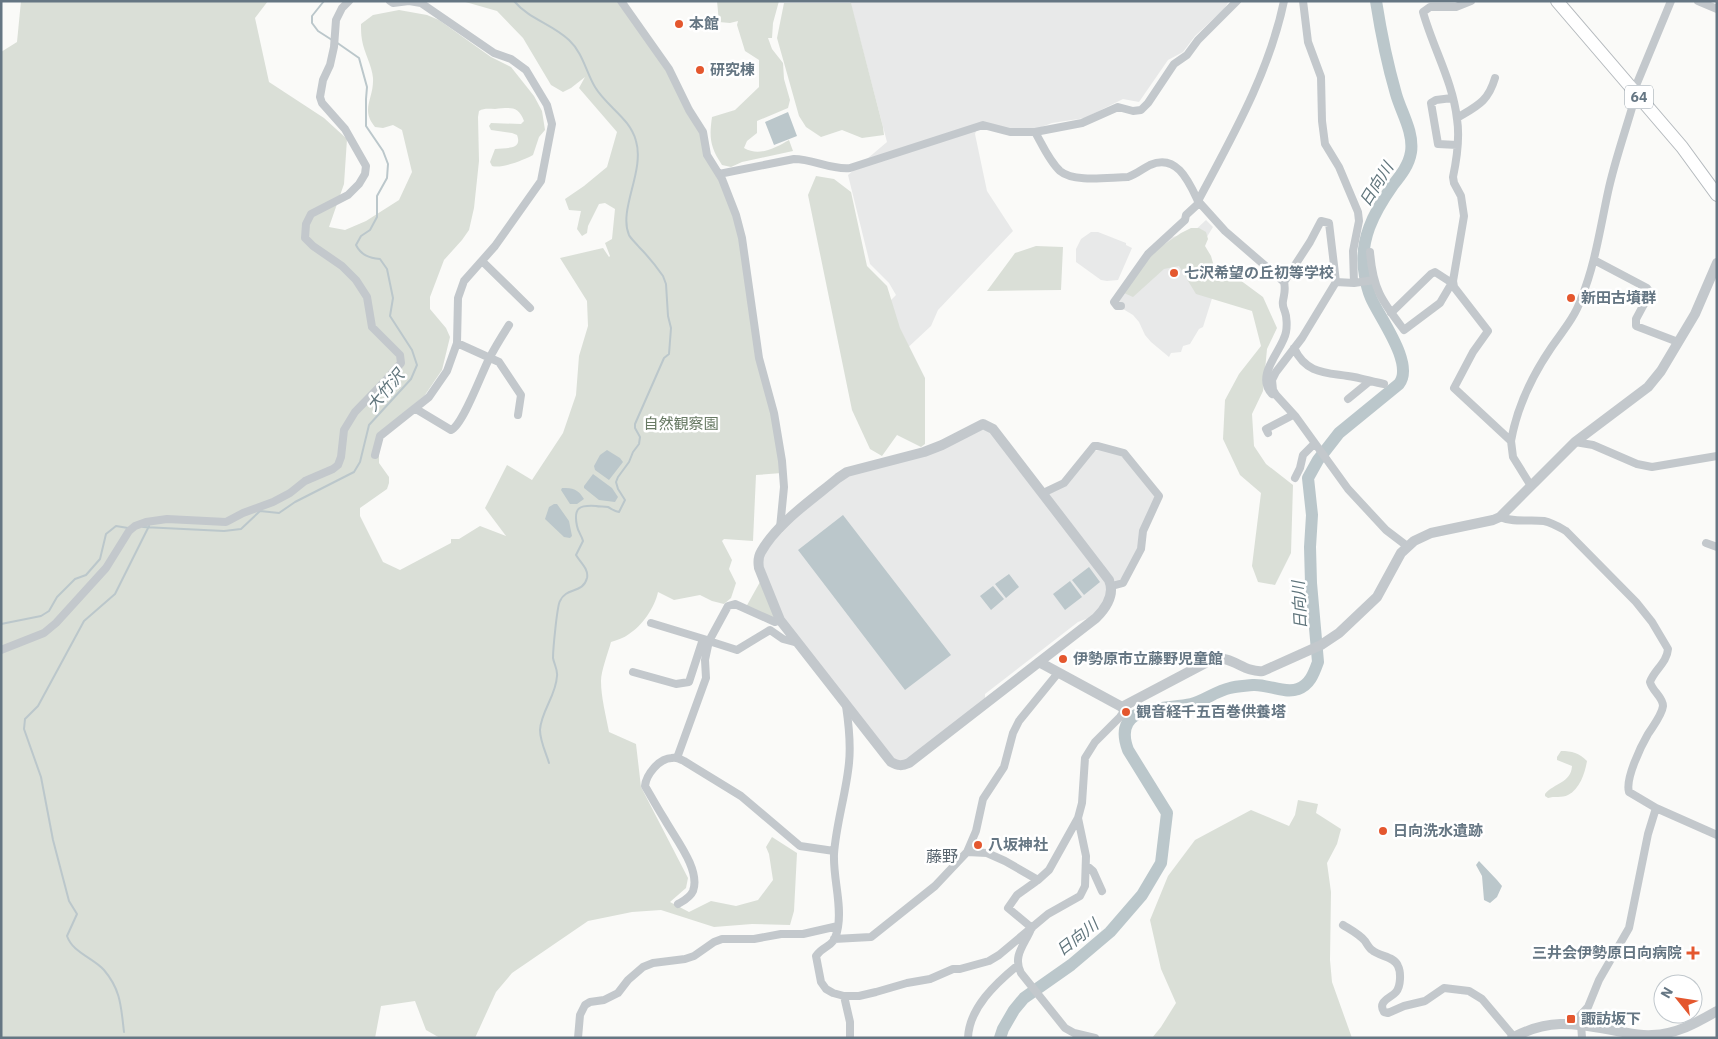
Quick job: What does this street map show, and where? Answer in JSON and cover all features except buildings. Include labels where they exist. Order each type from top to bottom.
[{"type":"main road","name":"64","points":[[1557,1],[1682,147],[1717,196]]},
{"type":"street","points":[[1,650],[44,633],[56,623],[106,568],[129,531],[135,526],[146,522],[168,519],[226,522],[243,513],[273,502],[319,473],[333,469],[341,458],[344,430],[355,412],[387,379],[400,362],[400,355],[372,327],[366,297],[356,280],[342,266],[313,246],[306,238],[306,224],[311,214],[348,195],[366,174],[366,166],[345,129],[322,103],[320,97],[323,80],[330,65],[339,13],[349,1]]},
{"type":"street","points":[[375,455],[380,436],[429,397],[447,371],[457,343],[458,298],[464,281],[495,246],[542,181],[552,124],[547,105],[526,70],[512,59],[494,53],[421,2],[393,3],[390,1]]},
{"type":"street","points":[[621,1],[669,68],[689,110],[703,132],[707,155],[719,174],[736,215],[742,238],[759,358],[775,421],[784,474],[780,528]]},
{"type":"street","points":[[719,174],[794,159],[804,159],[842,169],[850,168],[983,125],[1010,132],[1034,132],[1082,123],[1118,107],[1133,111],[1140,110],[1148,103],[1174,64],[1187,55],[1198,40],[1236,1]]},
{"type":"street","points":[[1121,306],[1117,306],[1114,302],[1148,254],[1184,220],[1198,202],[1231,138],[1268,59],[1284,1]]},
{"type":"street","points":[[1302,1],[1308,42],[1321,77],[1322,120],[1325,144],[1339,167],[1358,212],[1359,221],[1353,250],[1356,283]]},
{"type":"street","points":[[1370,252],[1373,280],[1381,300],[1404,330],[1440,303],[1452,282],[1464,216],[1461,196],[1453,177],[1457,145],[1457,118],[1446,75],[1423,12],[1430,7],[1456,7],[1471,1]]},
{"type":"street","points":[[1531,486],[1513,457],[1511,441],[1524,397],[1543,360],[1577,310],[1594,260],[1608,191],[1636,94],[1635,88],[1671,1]]},
{"type":"street","points":[[1698,1],[1717,9]]},
{"type":"street","points":[[1457,118],[1484,101],[1492,90],[1495,78]]},
{"type":"street","points":[[1452,98],[1436,100],[1431,104],[1438,144],[1457,145]]},
{"type":"street","points":[[1034,132],[1056,165],[1068,176],[1077,178],[1128,176],[1136,174],[1150,165],[1166,163],[1180,169],[1185,175],[1198,202],[1225,231],[1284,282],[1286,288],[1282,302],[1286,313],[1286,332],[1270,364],[1268,390],[1276,395],[1294,415],[1348,489],[1386,530],[1407,546]]},
{"type":"street","points":[[1276,395],[1272,385],[1274,376],[1302,338],[1336,282],[1330,223],[1326,221],[1321,222],[1284,282]]},
{"type":"street","points":[[482,260],[530,308]]},
{"type":"street","points":[[1594,260],[1648,288],[1650,293],[1636,319],[1636,326],[1678,342]]},
{"type":"street","points":[[1122,707],[1213,659],[1228,659],[1246,669],[1257,672],[1268,670],[1321,645],[1339,633],[1377,597],[1401,553],[1407,546],[1422,536],[1431,533],[1500,517],[1575,442],[1648,387],[1661,371],[1695,314],[1717,263]]},
{"type":"street","points":[[1391,313],[1431,274],[1435,272],[1452,282],[1488,331],[1473,352],[1454,388]]},
{"type":"street","points":[[1336,282],[1356,283],[1373,280]]},
{"type":"street","points":[[416,408],[451,430],[455,428],[490,357],[509,325]]},
{"type":"street","points":[[457,343],[499,362],[520,395],[518,415]]},
{"type":"street","points":[[1294,348],[1306,365],[1324,374],[1353,377],[1384,384]]},
{"type":"street","points":[[1348,399],[1370,381]]},
{"type":"street","points":[[1445,384],[1454,388],[1511,441]]},
{"type":"street","points":[[1268,432],[1266,430],[1294,415]]},
{"type":"street","points":[[983,424],[993,429],[1109,580],[1112,586],[1111,596],[1100,614],[1039,662],[909,763],[896,765],[891,762],[846,706],[780,620],[759,568],[758,560],[760,553],[780,528],[847,472],[924,452],[983,424]]},
{"type":"street","points":[[1575,442],[1593,444],[1637,464],[1652,467],[1717,456]]},
{"type":"street","points":[[1043,493],[1064,482],[1094,446],[1098,446],[1124,453],[1159,496],[1143,532],[1140,548],[1123,583],[1112,586]]},
{"type":"street","points":[[1295,478],[1303,455],[1316,447]]},
{"type":"street","points":[[1500,517],[1514,520],[1543,521],[1555,524],[1566,531],[1626,590],[1646,614],[1668,650],[1666,658],[1656,670],[1650,682],[1662,702],[1662,709],[1643,744],[1628,784],[1629,792],[1656,808],[1717,835]]},
{"type":"street","points":[[1706,543],[1717,547]]},
{"type":"street","points":[[677,758],[706,678],[705,660],[709,641],[728,606],[735,604],[775,622],[780,620]]},
{"type":"street","points":[[651,623],[707,640],[730,652],[737,650],[770,630],[783,639],[798,643]]},
{"type":"street","points":[[633,672],[676,684],[688,682],[707,640]]},
{"type":"street","points":[[1039,662],[1122,707]]},
{"type":"street","points":[[834,939],[871,937],[935,886],[967,852],[976,832],[984,799],[1004,767],[1013,733],[1019,720],[1058,673]]},
{"type":"street","points":[[846,706],[850,739],[849,764],[834,851],[838,926],[831,945],[816,956],[821,982],[826,989],[833,993],[844,996],[859,996],[906,983],[930,979],[953,968],[960,969],[989,961],[999,955],[1048,914],[1080,896],[1083,892],[1086,856],[1078,818]]},
{"type":"street","points":[[1032,928],[1008,908],[1017,895],[1049,870],[1078,818],[1082,803],[1085,758],[1095,742],[1123,713],[1122,707]]},
{"type":"street","points":[[678,904],[690,896],[693,891],[694,884],[691,866],[684,850],[645,786],[649,775],[667,758],[677,758],[741,796],[800,846],[834,851]]},
{"type":"street","points":[[1582,1038],[1578,1018],[1588,1008],[1599,980],[1629,928],[1648,834],[1656,808]]},
{"type":"street","points":[[967,852],[987,853],[1038,880]]},
{"type":"street","points":[[1086,865],[1092,871],[1102,891]]},
{"type":"street","points":[[1343,925],[1358,934],[1372,950],[1394,960],[1400,968],[1399,988],[1382,1005],[1384,1012],[1388,1013],[1404,1006],[1425,1001],[1444,988],[1469,991],[1482,999],[1513,1037],[1533,1028],[1553,1024],[1579,1024],[1639,1035],[1651,1035],[1689,1027],[1717,1011]]},
{"type":"street","points":[[578,1038],[580,1015],[586,1005],[590,1002],[604,1000],[618,993],[628,980],[643,967],[654,963],[694,956],[714,942],[722,939],[804,934],[838,926]]},
{"type":"street","points":[[1032,928],[1018,956],[1018,965],[1025,978],[1070,1032],[1095,1038]]},
{"type":"street","points":[[968,1038],[970,1025],[980,1004],[1005,976],[1018,965]]},
{"type":"street","points":[[844,996],[850,1022],[850,1038]]},
{"type":"shaded area","points":[[850,1],[1229,1],[1224,9],[1195,36],[1183,52],[1168,60],[1139,102],[1123,99],[1085,118],[1052,123],[1031,131],[1020,131],[979,123],[975,134],[987,191],[1013,231],[938,310],[931,326],[902,353],[883,308],[896,295],[889,283],[870,264],[848,175],[887,142]]},
{"type":"shaded area","points":[[788,112],[797,136],[774,145],[765,122]]},
{"type":"shaded area","name":"七沢希望の丘初等学校","points":[[1206,220],[1213,227],[1202,245],[1215,289],[1203,327],[1199,329],[1190,344],[1183,346],[1181,352],[1171,353],[1169,357],[1151,342],[1145,335],[1139,322],[1133,315],[1123,309],[1117,301],[1150,256],[1171,237],[1191,234]]},
{"type":"shaded area","points":[[1091,232],[1098,232],[1126,243],[1126,245],[1132,248],[1118,280],[1101,280],[1076,262],[1076,249],[1081,239]]},
{"type":"shaded area","points":[[982,429],[989,431],[1110,589],[1094,616],[1078,622],[985,694],[985,700],[906,761],[897,762],[782,617],[761,560],[786,526],[842,477]]},
{"type":"shaded area","points":[[1100,449],[1123,456],[1155,496],[1135,555],[1122,579],[1116,582],[1048,494],[1093,452]]},
{"type":"shaded area","points":[[607,450],[623,462],[609,480],[595,470],[594,466],[600,455]]},
{"type":"shaded area","points":[[593,474],[612,488],[618,497],[615,502],[599,500],[584,488]]},
{"type":"shaded area","points":[[562,488],[575,490],[584,499],[577,504],[570,504],[561,490]]},
{"type":"shaded area","points":[[557,504],[569,521],[572,536],[570,538],[564,537],[545,519],[549,507]]},
{"type":"shaded area","points":[[843,515],[951,655],[905,690],[798,550]]},
{"type":"shaded area","points":[[1089,567],[1100,582],[1084,595],[1072,580]]},
{"type":"shaded area","points":[[1009,574],[1019,587],[1006,598],[995,584]]},
{"type":"shaded area","points":[[1070,581],[1082,597],[1065,610],[1053,594]]},
{"type":"shaded area","points":[[993,586],[1004,599],[991,610],[980,596]]},
{"type":"shaded area","points":[[1479,861],[1502,886],[1497,897],[1490,903],[1484,900],[1482,876],[1476,865]]},
{"type":"green space","name":"自然観察園","points":[[21,1],[268,1],[255,18],[269,82],[324,118],[347,139],[344,184],[329,227],[345,230],[366,221],[399,200],[412,172],[402,130],[393,125],[383,128],[375,127],[368,115],[373,78],[361,36],[361,24],[373,15],[399,10],[427,15],[439,20],[491,57],[511,67],[534,96],[542,111],[545,130],[539,137],[533,155],[507,165],[496,167],[492,166],[490,162],[495,149],[508,148],[518,144],[517,135],[491,130],[489,126],[491,123],[521,124],[524,121],[522,116],[516,110],[509,108],[479,111],[479,161],[474,208],[469,230],[444,260],[430,297],[430,309],[446,328],[450,337],[442,370],[425,395],[400,416],[379,443],[379,463],[389,477],[389,483],[387,489],[360,508],[360,516],[383,562],[400,570],[451,543],[451,539],[459,539],[480,526],[506,536],[485,508],[507,465],[532,480],[563,433],[576,395],[579,356],[588,326],[587,301],[560,258],[603,248],[609,257],[605,243],[612,239],[615,209],[605,203],[599,204],[588,226],[587,233],[582,236],[577,229],[581,211],[569,210],[565,199],[607,167],[617,132],[579,88],[585,77],[563,92],[551,85],[523,38],[497,11],[462,1],[620,1],[669,70],[701,133],[735,218],[782,473],[756,475],[753,541],[724,539],[722,541],[732,560],[729,569],[736,583],[731,598],[724,604],[700,595],[674,600],[658,592],[651,610],[639,626],[625,637],[611,642],[601,677],[604,706],[609,732],[636,744],[641,787],[688,878],[686,888],[670,902],[689,912],[711,901],[736,906],[758,900],[773,880],[766,847],[772,837],[797,853],[794,911],[790,925],[752,924],[714,927],[661,910],[632,912],[588,921],[512,973],[496,992],[475,1038],[440,1038],[426,1030],[415,1001],[381,1006],[375,1038],[1,1038],[1,52],[17,42]]},
{"type":"green space","points":[[717,1],[779,1],[773,23],[772,38],[768,38],[772,49],[783,63],[784,79],[790,100],[788,108],[757,121],[757,133],[747,141],[744,148],[750,151],[761,152],[789,140],[793,151],[742,162],[731,167],[722,165],[715,153],[711,137],[712,117],[735,110],[759,87],[759,60],[745,51],[737,25],[738,21],[730,23],[719,22]]},
{"type":"green space","points":[[784,3],[851,3],[884,135],[862,138],[842,130],[821,137],[806,127],[799,116],[777,38]]},
{"type":"green space","points":[[816,176],[834,179],[851,192],[867,266],[887,286],[900,328],[925,378],[925,444],[921,447],[897,435],[882,456],[870,449],[852,410],[808,195]]},
{"type":"green space","points":[[1191,228],[1199,228],[1206,232],[1208,239],[1205,246],[1211,256],[1215,270],[1225,278],[1240,280],[1263,297],[1277,328],[1267,349],[1263,391],[1252,414],[1254,446],[1266,464],[1293,485],[1291,553],[1275,585],[1258,582],[1252,566],[1261,493],[1240,475],[1223,439],[1225,400],[1239,374],[1261,346],[1252,311],[1196,294],[1179,266],[1164,269],[1133,297],[1124,293],[1150,254]]},
{"type":"green space","points":[[1036,246],[1063,247],[1061,290],[987,291],[1015,253]]},
{"type":"green space","points":[[760,582],[775,618],[773,619],[746,607]]},
{"type":"green space","points":[[1561,751],[1569,751],[1584,758],[1587,761],[1585,771],[1579,785],[1572,792],[1566,796],[1548,798],[1545,794],[1569,776],[1571,772],[1572,766],[1557,760]]},
{"type":"green space","points":[[1298,800],[1318,804],[1316,813],[1341,829],[1337,844],[1327,863],[1331,892],[1330,960],[1332,982],[1352,1038],[1152,1038],[1176,1003],[1161,969],[1150,920],[1168,876],[1195,840],[1251,810],[1289,826],[1295,815]]},
{"type":"waterway","name":"大竹沢","points":[[324,1],[312,16],[312,23],[318,31],[332,40]]},
{"type":"waterway","points":[[514,1],[527,12],[562,34],[574,45],[595,87],[624,119],[633,133],[638,153],[627,214],[627,225],[629,235],[663,276],[666,284],[668,316],[671,328],[669,354],[664,358],[635,424],[640,437],[639,444],[616,482],[625,500],[619,512],[608,507],[590,506],[582,507],[577,511],[577,526],[583,541],[576,555],[585,569],[587,578],[582,586],[566,594],[559,605],[553,658],[557,672],[556,683],[543,716],[540,730],[549,763]]},
{"type":"waterway","name":"日向川","points":[[1000,1038],[1014,1010],[1024,998],[1071,965],[1110,932],[1142,895],[1161,863],[1167,813],[1128,750],[1125,735],[1127,724],[1133,717],[1143,712],[1191,704],[1233,687],[1259,685],[1287,690],[1298,689],[1309,682],[1318,662],[1311,583],[1310,547],[1312,515],[1308,478],[1318,460],[1339,433],[1399,384],[1403,375],[1399,353],[1369,293],[1363,263],[1366,239],[1374,216],[1386,195],[1407,166],[1411,152],[1411,137],[1390,71],[1376,1]]},
{"type":"waterway","name":"大竹沢","points":[[143,527],[224,531],[241,529],[260,511],[279,513],[295,502],[354,472],[360,462],[369,425],[411,379],[417,365],[412,350],[390,316],[393,298],[387,269],[380,259],[366,255],[356,245],[361,236],[370,230],[377,217],[377,196],[387,178],[388,164],[383,151],[366,126],[367,87],[359,58],[336,42]]},
{"type":"waterway","name":"大竹沢","points":[[1,624],[41,616],[49,611],[57,597],[75,579],[86,575],[100,559],[106,534],[116,526],[128,528]]},
{"type":"waterway","points":[[124,1032],[119,999],[110,977],[104,970],[78,951],[67,936],[77,914],[69,901],[53,840],[41,777],[24,729],[25,719],[38,706],[84,621],[115,594],[149,526]]},
{"type":"place","name":"本館","points":[[679,24]]},
{"type":"place","name":"研究棟","points":[[700,70]]},
{"type":"place","name":"七沢希望の丘初等学校","points":[[1174,273]]},
{"type":"place","name":"新田古墳群","points":[[1571,298]]},
{"type":"place","name":"伊勢原市立藤野児童館","points":[[1063,659]]},
{"type":"place","name":"観音経千五百巻供養塔","points":[[1126,712]]},
{"type":"place","name":"日向洗水遺跡","points":[[1383,831]]},
{"type":"place","name":"八坂神社","points":[[978,845]]},
{"type":"place","name":"三井会伊勢原日向病院","points":[[1693,953]]},
{"type":"place","name":"諏訪坂下","points":[[1571,1019]]},
{"type":"district","name":"藤野","points":[[942,856]]}]
